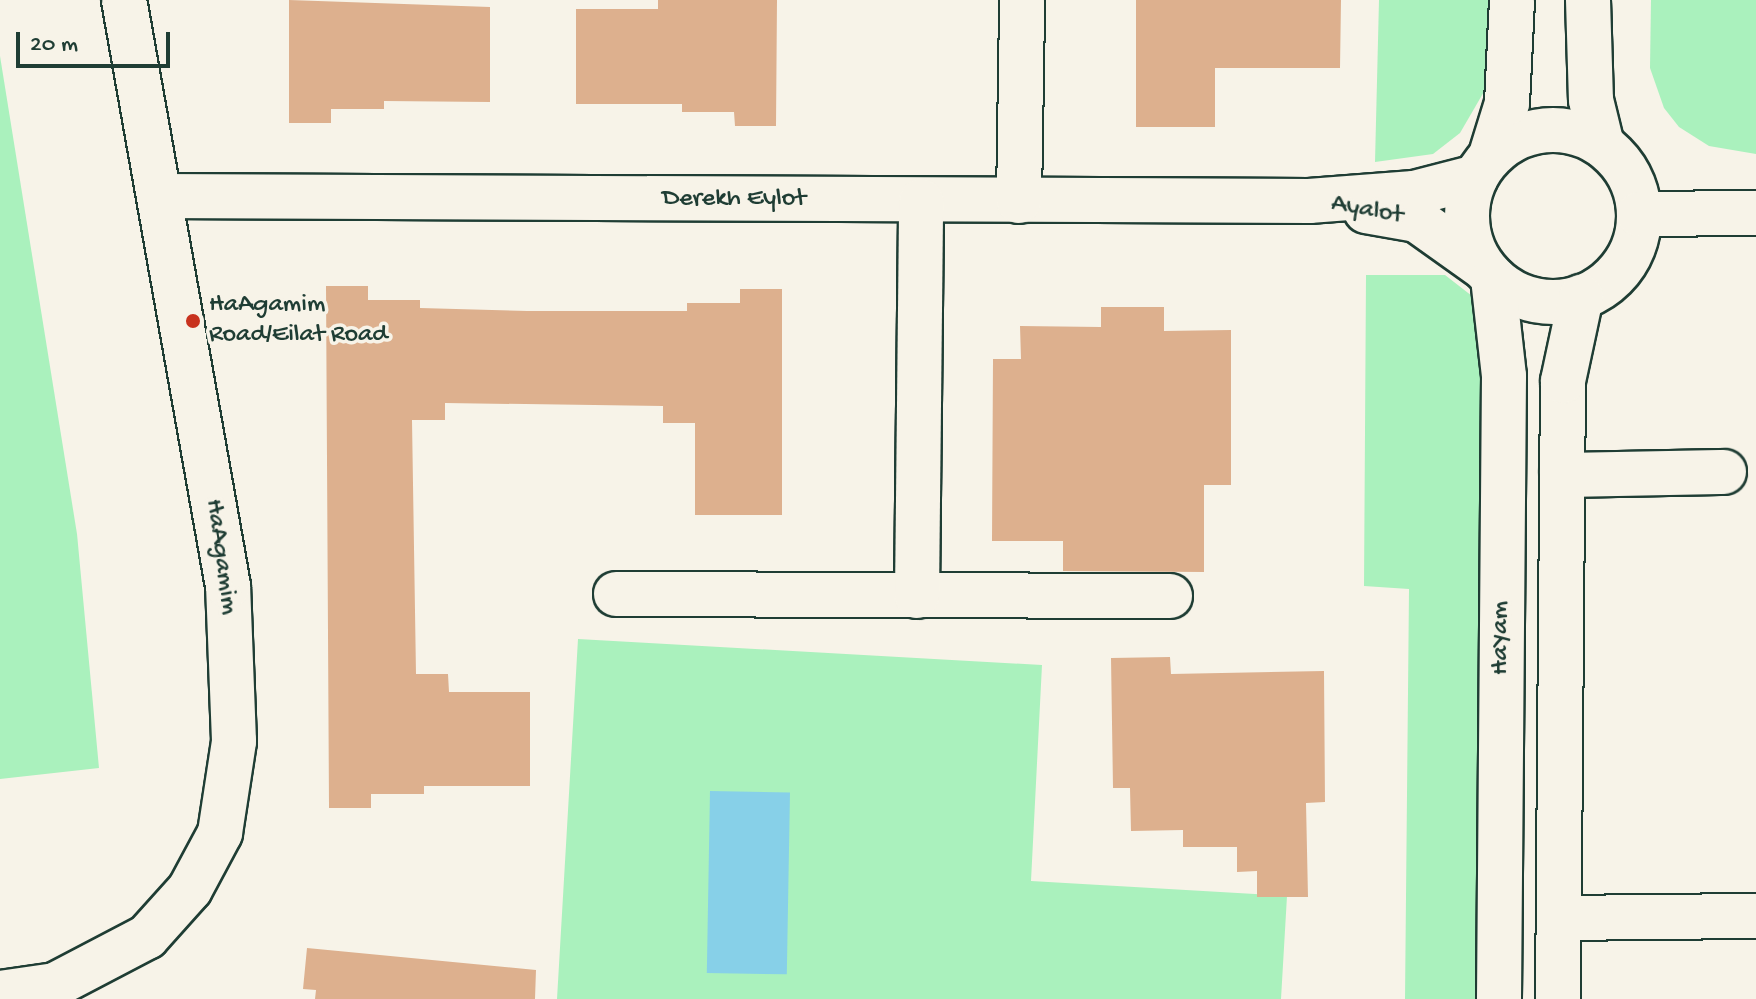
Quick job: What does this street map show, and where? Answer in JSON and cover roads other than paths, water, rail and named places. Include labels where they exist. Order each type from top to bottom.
[{"type":"street","name":"HaAgamim","points":[[0,993],[55,985],[147,937],[190,889],[220,833],[234,741],[228,586],[124,0]]},
{"type":"street","points":[[1019,201],[1022,0]]},
{"type":"street","points":[[1483,166],[1537,131],[1565,130],[1602,145],[1628,175],[1639,214],[1623,265],[1581,297],[1540,302],[1488,273],[1466,217],[1483,166],[1507,103],[1512,0]]},
{"type":"street","points":[[1588,0],[1591,100],[1602,145]]},
{"type":"street","name":"Ayalot","points":[[1309,201],[1414,193],[1483,166]]},
{"type":"street","name":"Derekh Eylot","points":[[159,196],[1309,201]]},
{"type":"street","points":[[917,596],[921,201]]},
{"type":"street","name":"Ayalot","points":[[1309,201],[1417,220],[1488,273]]},
{"type":"street","points":[[1639,214],[1756,213]]},
{"type":"street","name":"HaYam","points":[[1488,273],[1504,376],[1499,999]]},
{"type":"street","points":[[1558,999],[1563,381],[1581,297]]},
{"type":"street","points":[[1562,475],[1724,472]]},
{"type":"street","points":[[616,594],[1170,596]]},
{"type":"street","points":[[1559,918],[1756,916]]},
{"type":"water","points":[[710,791],[790,792],[787,974],[707,973]]},
{"type":"place","name":"HaAgamim Road/Eilat Road","points":[[193,321]]}]
